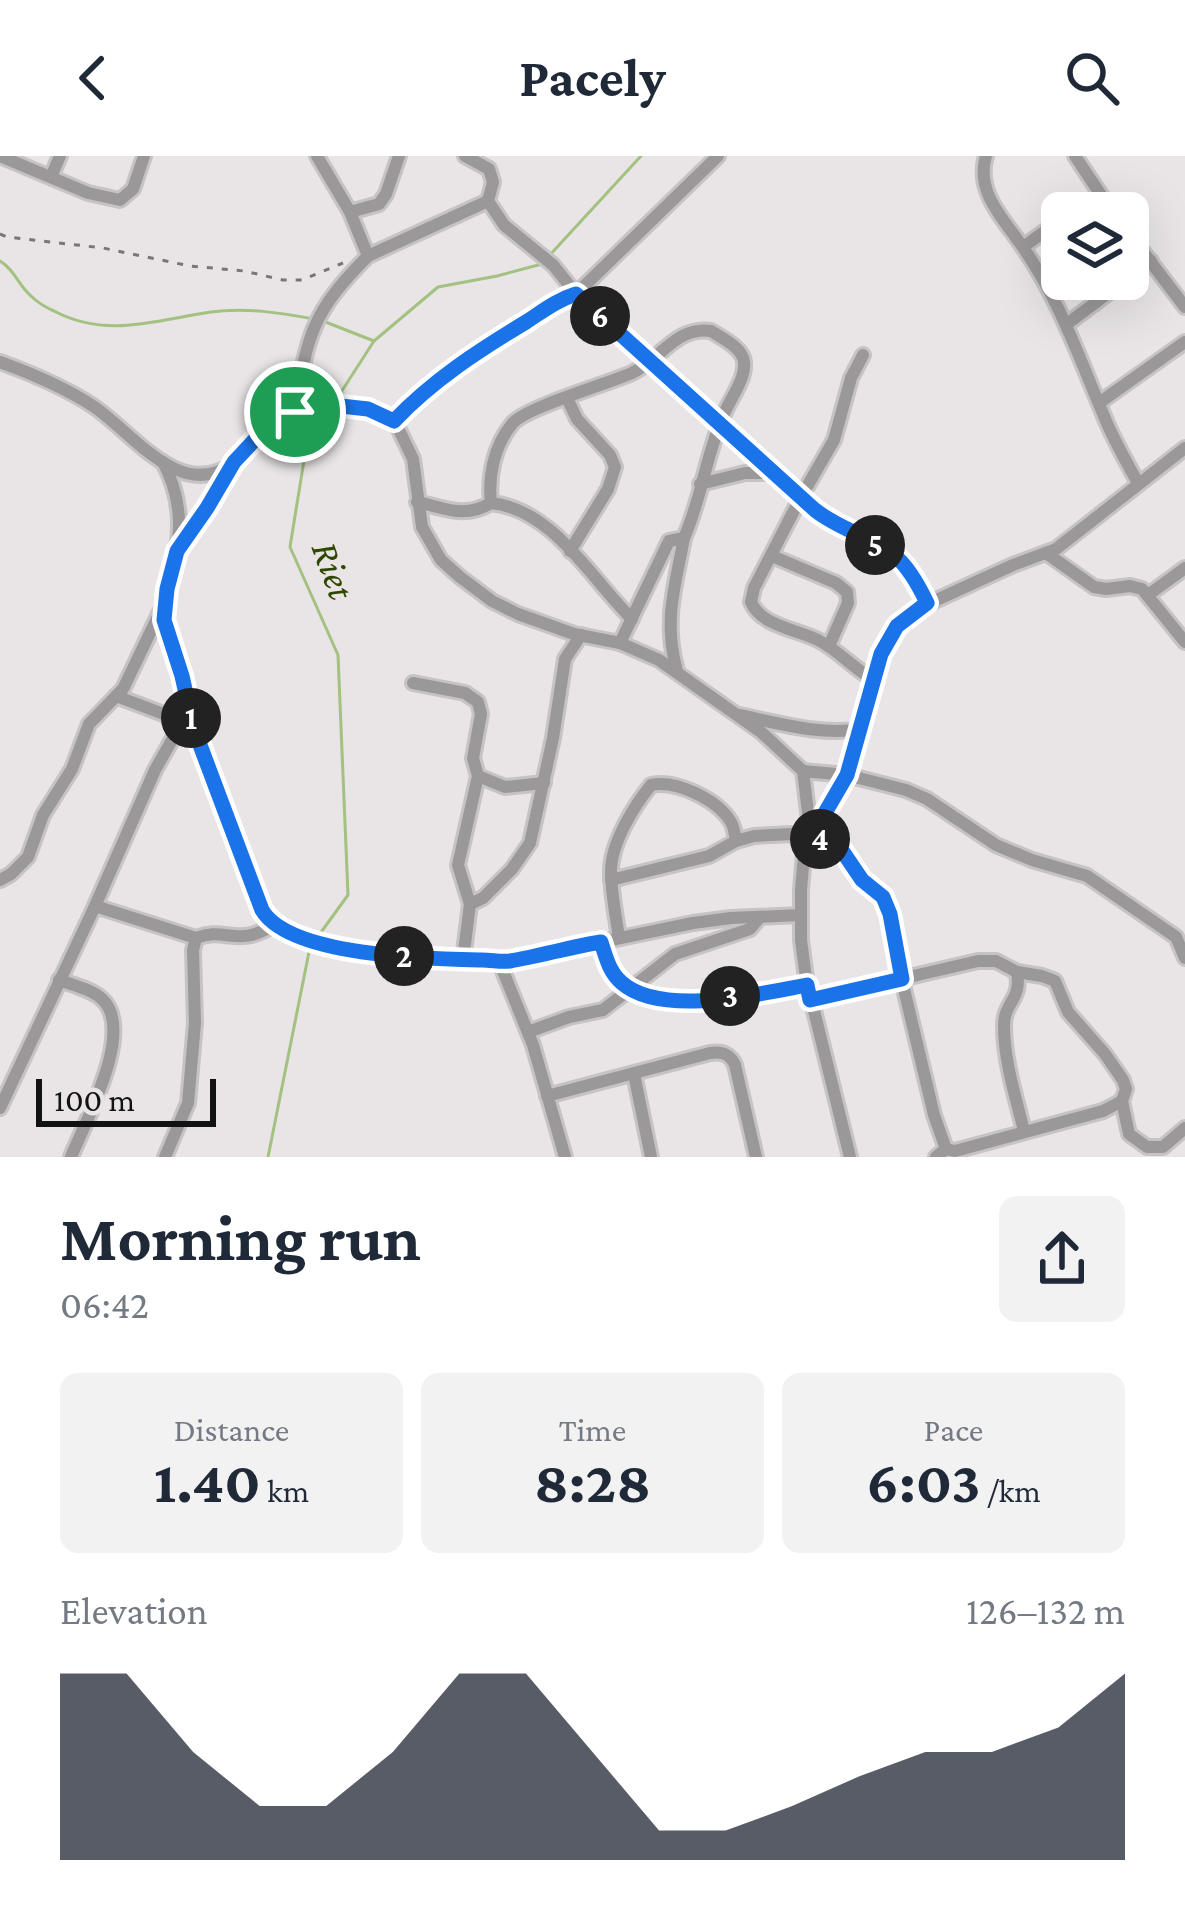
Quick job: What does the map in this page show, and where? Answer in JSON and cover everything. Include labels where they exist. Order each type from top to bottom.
[{"type":"street","points":[[0,156],[99,197],[120,200],[133,189],[144,156]]},
{"type":"street","points":[[51,177],[60,156]]},
{"type":"street","points":[[316,156],[350,212],[368,256]]},
{"type":"street","points":[[350,212],[380,204],[399,156]]},
{"type":"street","points":[[466,156],[489,169],[493,182],[488,201],[504,225],[535,248],[576,294],[826,519],[894,555],[927,603]]},
{"type":"street","points":[[394,421],[426,389],[484,347],[560,298],[576,294],[718,156]]},
{"type":"street","points":[[986,156],[984,185],[1046,282],[1138,483]]},
{"type":"street","points":[[1075,156],[1099,192]]},
{"type":"street","points":[[295,412],[310,332],[341,283],[368,256],[488,201]]},
{"type":"street","points":[[1023,247],[1041,234]]},
{"type":"street","points":[[1149,259],[1185,307]]},
{"type":"street","points":[[1066,324],[1151,262]]},
{"type":"street","points":[[491,503],[491,470],[511,424],[526,412],[618,379],[652,361],[676,338],[697,330],[711,331],[735,348],[744,365],[700,484],[670,604],[669,643],[677,672]]},
{"type":"street","points":[[1099,403],[1185,342]]},
{"type":"street","points":[[863,355],[851,378],[834,440],[752,596],[755,612],[763,618],[829,646],[874,680]]},
{"type":"street","points":[[0,362],[64,388],[98,409],[163,463],[204,477],[224,470],[261,433],[295,412],[323,404],[368,409],[394,421],[413,459],[417,502],[430,545],[460,577],[503,608],[646,654],[761,733],[803,771],[847,775],[906,790],[996,845],[1087,876],[1176,937],[1185,958]]},
{"type":"street","points":[[567,398],[577,419],[615,467],[608,489],[571,551]]},
{"type":"street","points":[[850,1157],[809,992],[800,916],[804,854],[847,775],[881,654],[897,626],[927,603],[1064,543],[1185,448]]},
{"type":"street","points":[[177,551],[234,462]]},
{"type":"street","points":[[0,880],[28,856],[43,814],[72,769],[89,724],[132,673],[164,606],[177,551],[179,506],[163,463]]},
{"type":"street","points":[[700,484],[745,473],[775,473]]},
{"type":"street","points":[[417,502],[463,513],[477,512],[491,503],[508,506],[571,551],[632,619]]},
{"type":"street","points":[[620,643],[669,541],[685,538]]},
{"type":"street","points":[[1046,553],[1094,586],[1106,590],[1133,586],[1148,596],[1185,642]]},
{"type":"street","points":[[772,556],[847,592],[848,603],[829,646]]},
{"type":"street","points":[[1148,596],[1185,568]]},
{"type":"street","points":[[164,606],[182,676],[185,716],[258,901],[267,919],[326,945]]},
{"type":"street","points":[[470,904],[483,898],[531,839],[565,659],[581,635]]},
{"type":"street","points":[[413,683],[465,693],[478,702],[481,714],[473,758],[478,776],[458,865],[470,904],[463,960],[499,962],[712,920],[800,916]]},
{"type":"street","points":[[116,696],[185,716]]},
{"type":"street","points":[[732,714],[796,727],[861,729]]},
{"type":"street","points":[[0,1108],[155,770],[185,716]]},
{"type":"street","points":[[803,771],[811,837]]},
{"type":"street","points":[[478,776],[505,787],[544,783]]},
{"type":"street","points":[[619,938],[611,880],[613,855],[647,790],[656,784],[704,799],[728,818],[736,841]]},
{"type":"street","points":[[601,942],[611,970],[631,989],[682,1002],[809,992],[902,979],[996,961],[1017,972],[1055,981],[1067,1012],[1124,1080],[1126,1094],[1103,1111],[941,1153],[902,979],[890,914],[883,897],[862,880],[843,852],[821,839],[779,834],[736,841],[709,856],[611,880]]},
{"type":"street","points":[[95,906],[196,938],[207,934],[253,937],[275,924]]},
{"type":"street","points":[[528,1032],[603,1010],[675,954],[751,929],[760,917]]},
{"type":"street","points":[[650,932],[675,954]]},
{"type":"street","points":[[165,1157],[188,1102],[196,938]]},
{"type":"street","points":[[499,962],[528,1032],[565,1157]]},
{"type":"street","points":[[1017,972],[1019,988],[1005,1012],[1004,1033],[1024,1132]]},
{"type":"street","points":[[59,980],[102,998],[115,1031],[101,1087],[71,1157]]},
{"type":"street","points":[[547,1096],[715,1052],[730,1057],[735,1065],[756,1157]]},
{"type":"street","points":[[634,1074],[651,1157]]},
{"type":"street","points":[[1122,1101],[1130,1134],[1147,1147],[1162,1147],[1185,1128]]},
{"type":"path","points":[[0,234],[283,280],[302,280],[368,256]]},
{"type":"path","points":[[326,945],[378,955],[463,960]]},
{"type":"waterway","name":"Riet","points":[[548,257],[641,156]]},
{"type":"waterway","points":[[0,261],[39,303],[93,324],[132,325],[237,310],[314,319]]},
{"type":"waterway","name":"Riet","points":[[336,400],[374,341],[438,287],[542,264]]},
{"type":"waterway","points":[[323,321],[374,341]]},
{"type":"waterway","name":"Riet","points":[[319,935],[348,895],[338,655],[290,547],[306,448],[331,408]]},
{"type":"waterway","name":"Riet","points":[[268,1157],[310,947]]},
{"type":"route","points":[[576,294],[815,510],[894,555],[927,603],[897,626],[881,654],[847,775],[811,837],[843,852],[862,880],[883,897],[902,979],[810,1000],[807,985],[669,1001],[620,982],[601,942],[499,962],[378,955],[326,945],[267,919],[194,729],[164,606],[177,551],[234,462],[261,433],[295,412],[323,404],[368,409],[394,421],[417,396],[484,347],[560,298],[576,294]]}]
